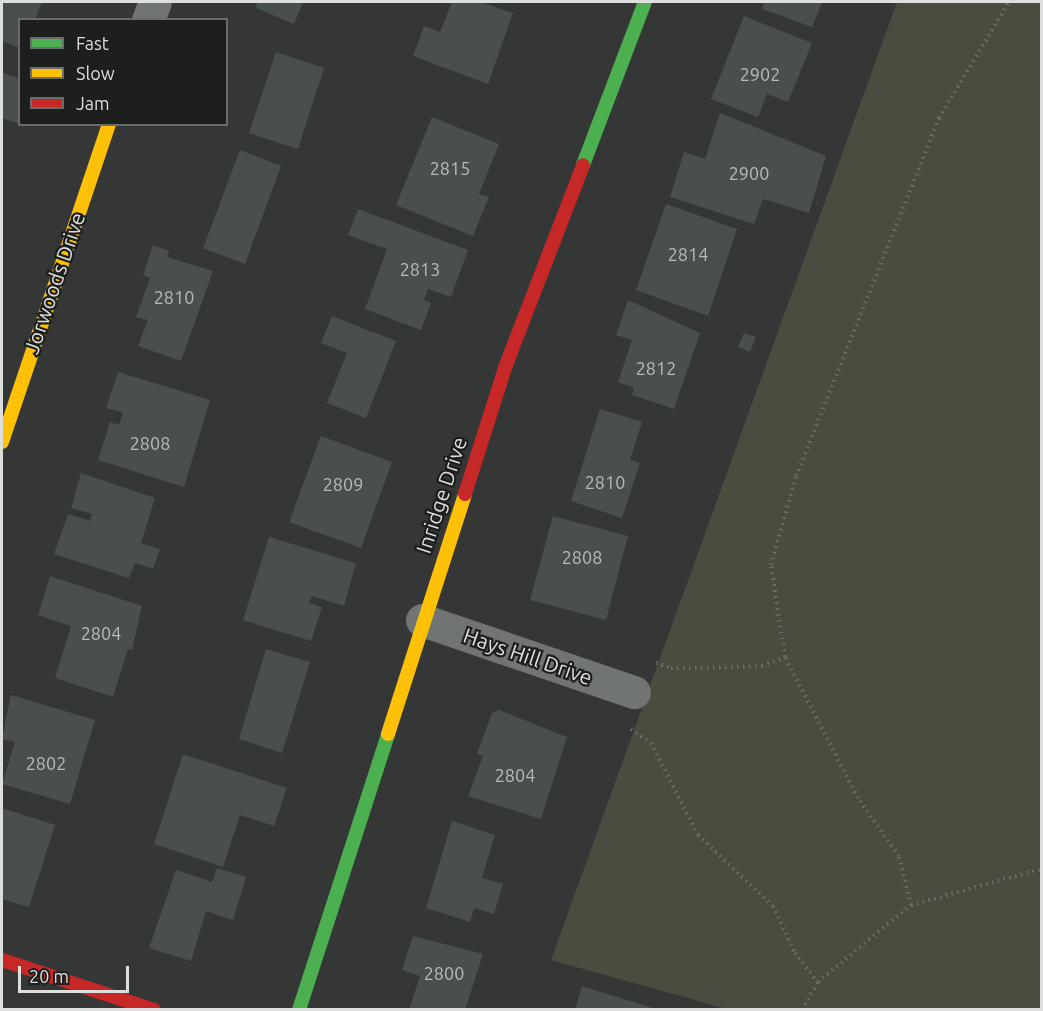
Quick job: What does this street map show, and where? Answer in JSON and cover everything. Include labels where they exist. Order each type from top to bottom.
[{"type":"street","points":[[149,18],[155,2]]},
{"type":"street","name":"Inridge Drive","points":[[299,1010],[422,620],[506,365],[645,2]]},
{"type":"street","name":"Jorwoods Drive","points":[[2,442],[107,126]]},
{"type":"street","name":"Hays Hill Drive","points":[[422,620],[634,692]]},
{"type":"street","points":[[2,960],[154,1010]]},
{"type":"path","points":[[911,905],[899,856],[858,798],[785,657],[771,565],[796,476],[939,118],[1008,2]]},
{"type":"path","points":[[652,662],[671,668],[762,666],[785,657]]},
{"type":"path","points":[[622,724],[651,742],[698,835],[773,906],[795,953],[818,982]]},
{"type":"path","points":[[802,1010],[818,982],[911,905],[1041,869]]},
{"type":"green space","points":[[897,2],[1041,2],[1041,1009],[727,1009],[551,960]]},
{"type":"building","points":[[2,2],[42,2],[36,18],[18,18],[18,47],[2,41]]},
{"type":"building","points":[[257,2],[303,2],[294,24],[256,8]]},
{"type":"building","points":[[452,2],[481,2],[513,13],[488,84],[413,56],[424,26],[440,32]]},
{"type":"building","points":[[765,2],[822,2],[812,27],[762,9]]},
{"type":"building","points":[[744,16],[812,43],[788,102],[767,94],[758,117],[711,99]]},
{"type":"building","points":[[276,52],[324,68],[298,149],[249,133]]},
{"type":"building","points":[[2,72],[18,78],[18,123],[2,118]]},
{"type":"building","points":[[720,113],[826,156],[809,213],[763,199],[754,224],[670,197],[684,152],[705,159]]},
{"type":"building","points":[[432,117],[499,144],[479,194],[489,197],[473,236],[396,205]]},
{"type":"building","points":[[240,150],[281,166],[245,264],[203,248]]},
{"type":"building","points":[[666,204],[737,229],[708,316],[636,290]]},
{"type":"building","points":[[358,209],[468,250],[451,297],[428,289],[424,300],[431,303],[421,330],[365,309],[387,249],[348,235]]},
{"type":"building","points":[[153,245],[169,251],[167,257],[213,271],[181,361],[138,346],[148,320],[136,317],[150,278],[143,275]]},
{"type":"building","points":[[628,300],[700,333],[674,409],[632,395],[634,388],[618,382],[632,340],[616,335]]},
{"type":"building","points":[[332,316],[396,341],[366,418],[327,403],[347,353],[321,343]]},
{"type":"building","points":[[744,333],[756,337],[750,352],[738,347]]},
{"type":"building","points":[[118,372],[210,400],[184,487],[98,460],[110,422],[119,425],[123,412],[106,408]]},
{"type":"building","points":[[600,409],[642,422],[630,460],[640,463],[622,518],[571,501]]},
{"type":"building","points":[[321,436],[392,462],[361,548],[289,522]]},
{"type":"building","points":[[81,473],[155,498],[141,543],[160,549],[153,569],[135,563],[129,578],[54,554],[68,514],[90,521],[92,514],[71,508]]},
{"type":"building","points":[[553,516],[628,536],[606,620],[530,600]]},
{"type":"building","points":[[269,537],[356,563],[344,606],[312,596],[309,603],[322,607],[311,641],[243,620]]},
{"type":"building","points":[[50,576],[142,606],[132,650],[128,649],[113,697],[55,678],[71,626],[38,615]]},
{"type":"building","points":[[266,649],[310,662],[282,753],[239,739]]},
{"type":"building","points":[[11,695],[95,720],[70,804],[2,784],[15,742],[2,739]]},
{"type":"building","points":[[499,710],[567,737],[541,819],[468,796],[483,756],[477,753],[492,713]]},
{"type":"building","points":[[183,754],[287,788],[274,826],[240,815],[223,867],[154,844]]},
{"type":"building","points":[[2,808],[55,825],[29,907],[2,899]]},
{"type":"building","points":[[452,821],[495,835],[482,878],[503,884],[494,914],[474,908],[470,922],[426,908]]},
{"type":"building","points":[[217,868],[246,877],[233,920],[206,911],[191,961],[149,948],[176,870],[212,882]]},
{"type":"building","points":[[413,936],[483,954],[465,1010],[409,1010],[420,976],[402,970]]},
{"type":"building","points":[[582,986],[656,1009],[656,1010],[575,1010]]},
{"type":"traffic: fast","points":[[583,165],[645,2]]},
{"type":"traffic: fast","points":[[299,1010],[388,734]]},
{"type":"traffic: slow","points":[[2,442],[108,126]]},
{"type":"traffic: slow","points":[[388,734],[465,494]]},
{"type":"traffic: jam","points":[[465,494],[506,365],[583,165]]},
{"type":"traffic: jam","points":[[2,960],[154,1010]]}]
